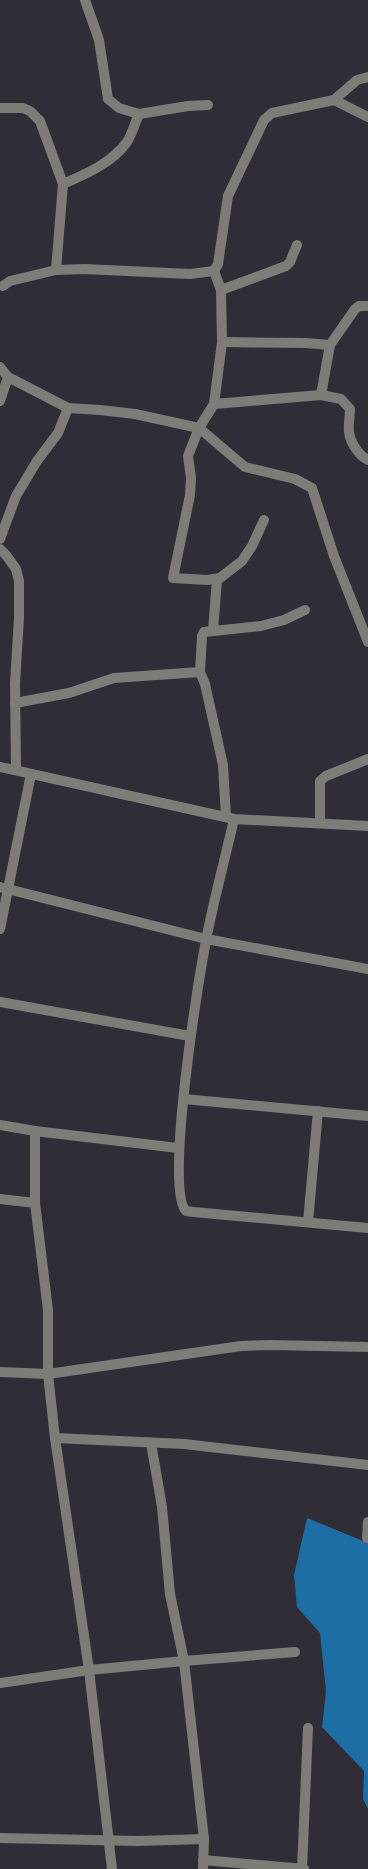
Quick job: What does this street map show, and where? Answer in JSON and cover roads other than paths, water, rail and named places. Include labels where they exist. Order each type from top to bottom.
[{"type":"street","points":[[85,0],[98,40],[108,99],[119,108],[139,114],[188,106],[208,105]]},
{"type":"street","points":[[214,271],[218,264],[228,196],[264,120],[272,113],[334,100],[357,80],[368,77]]},
{"type":"street","points":[[334,100],[368,117]]},
{"type":"street","points":[[0,108],[23,108],[30,111],[40,120],[63,184],[56,270]]},
{"type":"street","points":[[63,184],[83,175],[117,154],[127,141],[139,114]]},
{"type":"street","points":[[222,290],[286,266],[290,262],[297,245]]},
{"type":"street","points":[[1,287],[10,281],[56,270],[85,269],[190,274],[214,271]]},
{"type":"street","points":[[214,271],[222,290],[222,342],[214,404],[199,428],[188,456],[191,478],[190,495],[172,576],[175,579],[217,579],[242,561],[252,546],[264,520]]},
{"type":"street","points":[[321,395],[330,345],[352,312],[359,306],[368,306]]},
{"type":"street","points":[[222,342],[306,343],[330,345]]},
{"type":"street","points":[[0,367],[8,377],[68,408],[135,414],[199,428],[245,467],[296,479],[312,488],[334,556],[368,642]]},
{"type":"street","points":[[0,401],[8,377]]},
{"type":"street","points":[[214,404],[321,395],[341,399],[350,409],[349,432],[352,440],[360,455],[368,460]]},
{"type":"street","points":[[0,539],[16,496],[58,433],[68,408]]},
{"type":"street","points":[[0,549],[6,554],[16,569],[19,581],[19,618],[15,703],[16,770]]},
{"type":"street","points":[[212,631],[217,579]]},
{"type":"street","points":[[305,610],[284,620],[261,626],[204,632],[202,636],[200,672],[205,684],[223,765],[230,818],[206,939],[190,1036],[178,1148],[180,1202],[186,1211],[368,1228]]},
{"type":"street","points":[[15,703],[69,693],[114,678],[200,672]]},
{"type":"street","points":[[320,823],[320,781],[326,776],[368,760]]},
{"type":"street","points":[[0,767],[230,818],[368,826]]},
{"type":"street","points":[[0,929],[3,888],[31,774]]},
{"type":"street","points":[[3,888],[206,939],[368,969]]},
{"type":"street","points":[[0,1002],[190,1036]]},
{"type":"street","points":[[184,1099],[368,1116]]},
{"type":"street","points":[[308,1222],[318,1111]]},
{"type":"street","points":[[0,1125],[36,1131],[178,1148]]},
{"type":"street","points":[[36,1131],[35,1203],[48,1310],[48,1374],[55,1438],[89,1670],[112,1869]]},
{"type":"street","points":[[0,1199],[35,1203]]},
{"type":"street","points":[[0,1372],[48,1374],[241,1346],[277,1345],[368,1347]]},
{"type":"street","points":[[55,1438],[184,1444],[368,1465]]},
{"type":"street","points":[[151,1443],[162,1507],[170,1594],[184,1661],[204,1839],[203,1864],[302,1869],[308,1728]]},
{"type":"street","points":[[367,1538],[368,1522]]},
{"type":"street","points":[[0,1683],[89,1670],[295,1652]]},
{"type":"street","points":[[0,1838],[109,1840],[204,1839]]},
{"type":"water","points":[[307,1518],[368,1543],[368,1809],[363,1799],[364,1771],[322,1727],[326,1691],[320,1633],[297,1607],[294,1575]]}]
